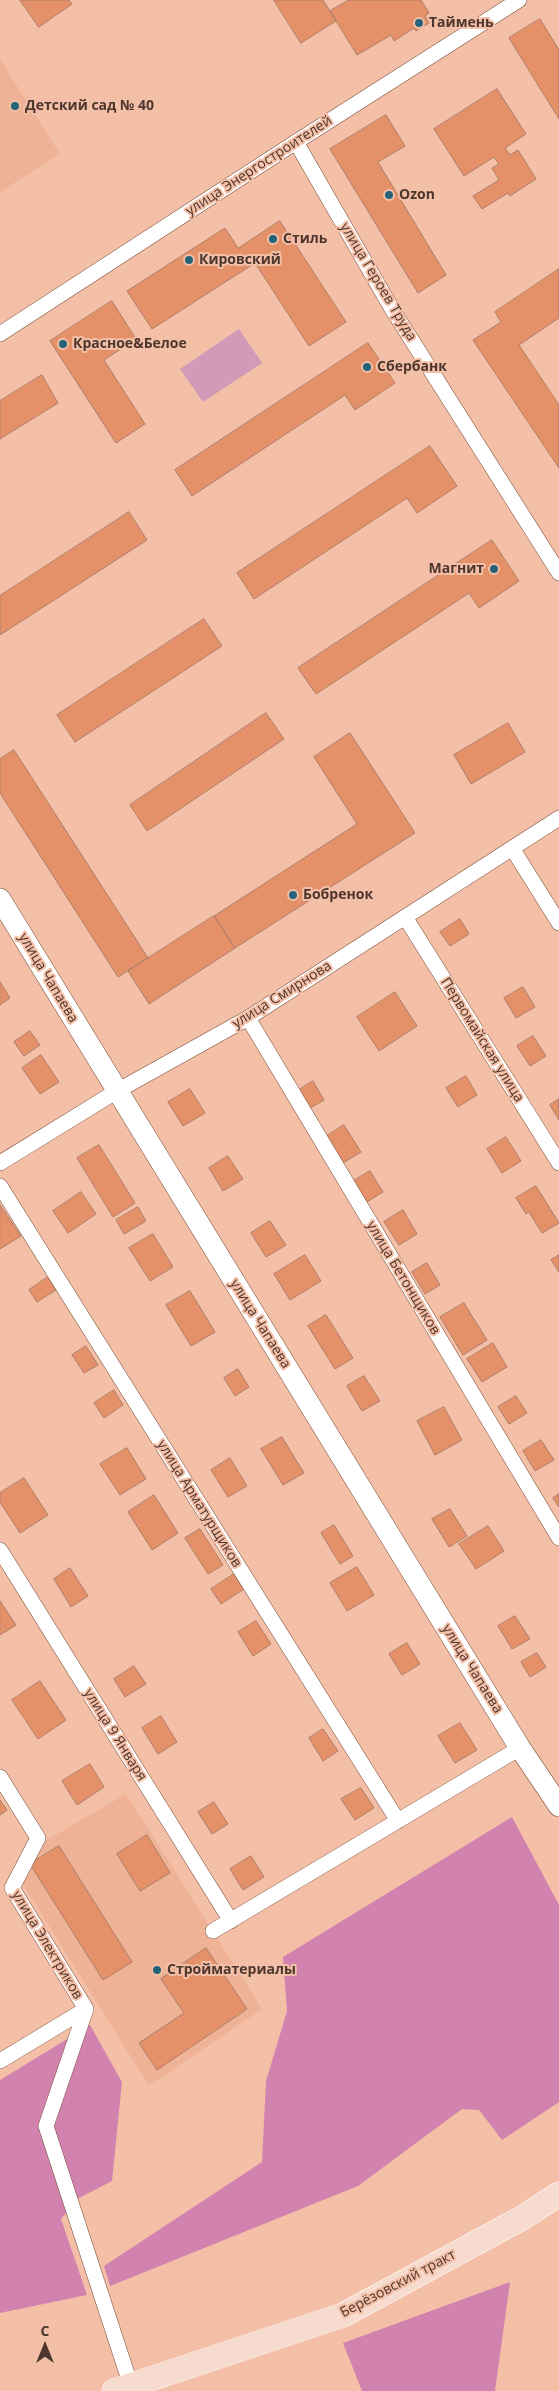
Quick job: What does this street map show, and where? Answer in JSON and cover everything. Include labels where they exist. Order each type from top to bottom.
[{"type":"main road","name":"Берёзовский тракт","points":[[123,2388],[343,2315],[522,2218],[559,2194]]},
{"type":"street","name":"улица Энергостроителей","points":[[0,334],[519,0]]},
{"type":"street","name":"улица Героев Труда","points":[[296,142],[392,309],[559,573]]},
{"type":"street","name":"улица Смирнова","points":[[0,1163],[117,1091],[248,1018],[559,818]]},
{"type":"street","points":[[512,848],[559,924]]},
{"type":"street","name":"улица Чапаева","points":[[0,899],[520,1748],[559,1806]]},
{"type":"street","name":"Первомайская улица","points":[[405,917],[559,1163]]},
{"type":"street","name":"улица Бетонщиков","points":[[248,1018],[559,1538]]},
{"type":"street","name":"улица Арматурщиков","points":[[0,1186],[398,1821]]},
{"type":"street","name":"улица 9 Января","points":[[0,1550],[231,1920]]},
{"type":"street","points":[[212,1931],[520,1748]]},
{"type":"street","name":"улица Электриков","points":[[0,1777],[38,1838],[12,1888],[86,2009]]},
{"type":"street","points":[[0,2061],[86,2009]]},
{"type":"street","points":[[86,2009],[46,2126],[123,2388]]},
{"type":"shaded area","name":"Детский сад № 40","points":[[0,59],[60,154],[0,192]]},
{"type":"shaded area","points":[[239,329],[262,363],[203,402],[180,369]]},
{"type":"shaded area","name":"Стройматериалы","points":[[126,1794],[262,2009],[149,2086],[21,1881],[40,1844]]},
{"type":"shaded area","points":[[512,1817],[559,1905],[559,2102],[502,2140],[479,2110],[462,2109],[358,2186],[110,2286],[104,2266],[262,2162],[266,2081],[287,2011],[283,1957]]},
{"type":"shaded area","points":[[90,2025],[122,2082],[112,2181],[79,2198],[61,2219],[87,2295],[0,2313],[0,2080]]},
{"type":"shaded area","points":[[510,2282],[495,2391],[362,2391],[343,2343]]},
{"type":"building","points":[[20,0],[69,0],[72,4],[39,27]]},
{"type":"building","points":[[274,0],[323,0],[336,21],[301,43]]},
{"type":"building","points":[[349,0],[421,0],[429,13],[425,16],[429,23],[416,31],[414,28],[394,41],[391,35],[357,55],[330,11]]},
{"type":"building","points":[[540,19],[559,50],[559,119],[509,38]]},
{"type":"building","points":[[497,89],[526,134],[505,148],[510,155],[518,150],[536,179],[510,196],[508,193],[482,209],[473,196],[499,180],[492,168],[499,164],[494,157],[464,176],[434,129]]},
{"type":"building","points":[[386,115],[405,146],[378,162],[446,275],[418,293],[330,149]]},
{"type":"building","points":[[280,221],[346,322],[309,346],[255,263],[152,329],[127,291],[225,228],[238,248]]},
{"type":"building","points":[[559,269],[559,318],[519,345],[559,405],[559,468],[473,340],[501,322],[495,312]]},
{"type":"building","points":[[112,301],[136,339],[104,360],[145,424],[116,443],[50,341]]},
{"type":"building","points":[[368,343],[395,383],[355,410],[345,395],[192,496],[175,470]]},
{"type":"building","points":[[42,375],[58,403],[0,439],[0,401]]},
{"type":"building","points":[[430,446],[457,486],[417,513],[407,498],[254,599],[237,573]]},
{"type":"building","points":[[129,512],[147,540],[0,635],[0,596]]},
{"type":"building","points":[[492,540],[519,581],[479,608],[469,593],[316,694],[298,668]]},
{"type":"building","points":[[204,619],[222,646],[75,742],[57,715]]},
{"type":"building","points":[[266,713],[284,739],[147,831],[130,805]]},
{"type":"building","points":[[508,723],[525,752],[471,784],[454,755]]},
{"type":"building","points":[[350,733],[415,833],[235,948],[214,916],[357,824],[314,757]]},
{"type":"building","points":[[14,750],[148,958],[118,977],[0,793],[0,759]]},
{"type":"building","points":[[214,916],[235,948],[149,1004],[128,971]]},
{"type":"building","points":[[460,919],[469,934],[450,946],[440,932]]},
{"type":"building","points":[[0,982],[10,998],[0,1005]]},
{"type":"building","points":[[523,987],[535,1007],[516,1018],[504,998]]},
{"type":"building","points":[[395,992],[417,1026],[379,1051],[357,1017]]},
{"type":"building","points":[[30,1031],[40,1045],[24,1056],[14,1042]]},
{"type":"building","points":[[533,1036],[546,1056],[530,1066],[517,1046]]},
{"type":"building","points":[[41,1055],[59,1082],[40,1094],[22,1068]]},
{"type":"building","points":[[466,1076],[477,1095],[458,1107],[446,1088]]},
{"type":"building","points":[[313,1081],[324,1100],[310,1108],[299,1090]]},
{"type":"building","points":[[190,1089],[205,1113],[183,1126],[168,1102]]},
{"type":"building","points":[[559,1099],[559,1120],[550,1105]]},
{"type":"building","points":[[344,1125],[361,1152],[343,1163],[327,1136]]},
{"type":"building","points":[[506,1137],[521,1161],[502,1173],[487,1149]]},
{"type":"building","points":[[99,1145],[135,1203],[113,1217],[77,1158]]},
{"type":"building","points":[[228,1156],[243,1179],[223,1191],[209,1168]]},
{"type":"building","points":[[370,1171],[383,1192],[365,1203],[352,1182]]},
{"type":"building","points":[[536,1186],[559,1223],[542,1233],[529,1212],[526,1214],[516,1198]]},
{"type":"building","points":[[81,1192],[96,1214],[68,1233],[53,1211]]},
{"type":"building","points":[[0,1205],[21,1236],[0,1249]]},
{"type":"building","points":[[138,1207],[146,1221],[124,1234],[116,1220]]},
{"type":"building","points":[[403,1210],[417,1234],[399,1245],[384,1222]]},
{"type":"building","points":[[270,1221],[286,1245],[266,1257],[251,1233]]},
{"type":"building","points":[[153,1234],[173,1267],[150,1281],[129,1248]]},
{"type":"building","points":[[305,1255],[321,1281],[290,1300],[274,1274]]},
{"type":"building","points":[[559,1255],[559,1272],[551,1260]]},
{"type":"building","points":[[427,1263],[440,1285],[425,1294],[412,1272]]},
{"type":"building","points":[[48,1277],[56,1290],[37,1302],[29,1290]]},
{"type":"building","points":[[190,1291],[215,1332],[191,1346],[166,1305]]},
{"type":"building","points":[[464,1303],[487,1340],[463,1355],[440,1317]]},
{"type":"building","points":[[326,1315],[353,1358],[335,1369],[308,1326]]},
{"type":"building","points":[[493,1343],[507,1367],[482,1382],[467,1359]]},
{"type":"building","points":[[86,1346],[98,1365],[84,1373],[72,1355]]},
{"type":"building","points":[[238,1369],[249,1387],[235,1396],[224,1378]]},
{"type":"building","points":[[364,1376],[380,1401],[362,1411],[347,1386]]},
{"type":"building","points":[[114,1390],[123,1405],[104,1418],[94,1403]]},
{"type":"building","points":[[516,1396],[527,1413],[509,1424],[498,1407]]},
{"type":"building","points":[[444,1407],[462,1440],[435,1455],[417,1421]]},
{"type":"building","points":[[282,1437],[304,1473],[283,1485],[261,1449]]},
{"type":"building","points":[[541,1440],[554,1460],[535,1471],[523,1451]]},
{"type":"building","points":[[127,1448],[146,1479],[120,1495],[100,1464]]},
{"type":"building","points":[[230,1458],[247,1486],[228,1497],[211,1470]]},
{"type":"building","points":[[24,1478],[48,1515],[20,1533],[0,1502],[0,1493]]},
{"type":"building","points":[[559,1494],[559,1507],[553,1498]]},
{"type":"building","points":[[154,1495],[178,1533],[152,1550],[128,1512]]},
{"type":"building","points":[[450,1509],[467,1536],[449,1547],[432,1519]]},
{"type":"building","points":[[334,1525],[353,1556],[340,1564],[321,1533]]},
{"type":"building","points":[[488,1526],[504,1551],[476,1569],[459,1544]]},
{"type":"building","points":[[200,1529],[223,1565],[208,1574],[185,1538]]},
{"type":"building","points":[[357,1567],[374,1595],[347,1611],[330,1583]]},
{"type":"building","points":[[70,1568],[88,1596],[71,1607],[54,1579]]},
{"type":"building","points":[[234,1574],[244,1589],[221,1604],[211,1589]]},
{"type":"building","points":[[0,1601],[16,1625],[0,1635]]},
{"type":"building","points":[[515,1616],[530,1639],[512,1649],[498,1626]]},
{"type":"building","points":[[256,1621],[271,1644],[253,1656],[238,1632]]},
{"type":"building","points":[[407,1643],[420,1664],[402,1675],[389,1654]]},
{"type":"building","points":[[537,1653],[546,1667],[530,1677],[521,1662]]},
{"type":"building","points":[[134,1666],[146,1684],[125,1697],[114,1679]]},
{"type":"building","points":[[40,1681],[66,1720],[38,1739],[12,1700]]},
{"type":"building","points":[[161,1716],[177,1742],[158,1754],[142,1728]]},
{"type":"building","points":[[460,1723],[477,1750],[455,1763],[438,1736]]},
{"type":"building","points":[[323,1729],[338,1751],[323,1761],[309,1738]]},
{"type":"building","points":[[90,1764],[104,1787],[77,1805],[62,1781]]},
{"type":"building","points":[[361,1788],[374,1808],[355,1820],[341,1799]]},
{"type":"building","points":[[0,1800],[7,1810],[0,1815]]},
{"type":"building","points":[[214,1802],[228,1824],[212,1834],[198,1812]]},
{"type":"building","points":[[147,1835],[170,1873],[140,1891],[117,1854]]},
{"type":"building","points":[[59,1846],[132,1962],[103,1980],[30,1864]]},
{"type":"building","points":[[251,1856],[264,1877],[243,1890],[230,1869]]},
{"type":"building","points":[[206,1948],[247,2009],[157,2070],[139,2043],[184,2013],[161,1979]]},
{"type":"place","name":"Таймень","points":[[419,23]]},
{"type":"place","name":"Детский сад № 40","points":[[15,106]]},
{"type":"place","name":"Ozon","points":[[389,195]]},
{"type":"place","name":"Стиль","points":[[273,239]]},
{"type":"place","name":"Кировский","points":[[189,260]]},
{"type":"place","name":"Красное&Белое","points":[[63,344]]},
{"type":"place","name":"Сбербанк","points":[[367,367]]},
{"type":"place","name":"Магнит","points":[[494,569]]},
{"type":"place","name":"Бобренок","points":[[293,895]]},
{"type":"place","name":"Стройматериалы","points":[[157,1970]]}]
